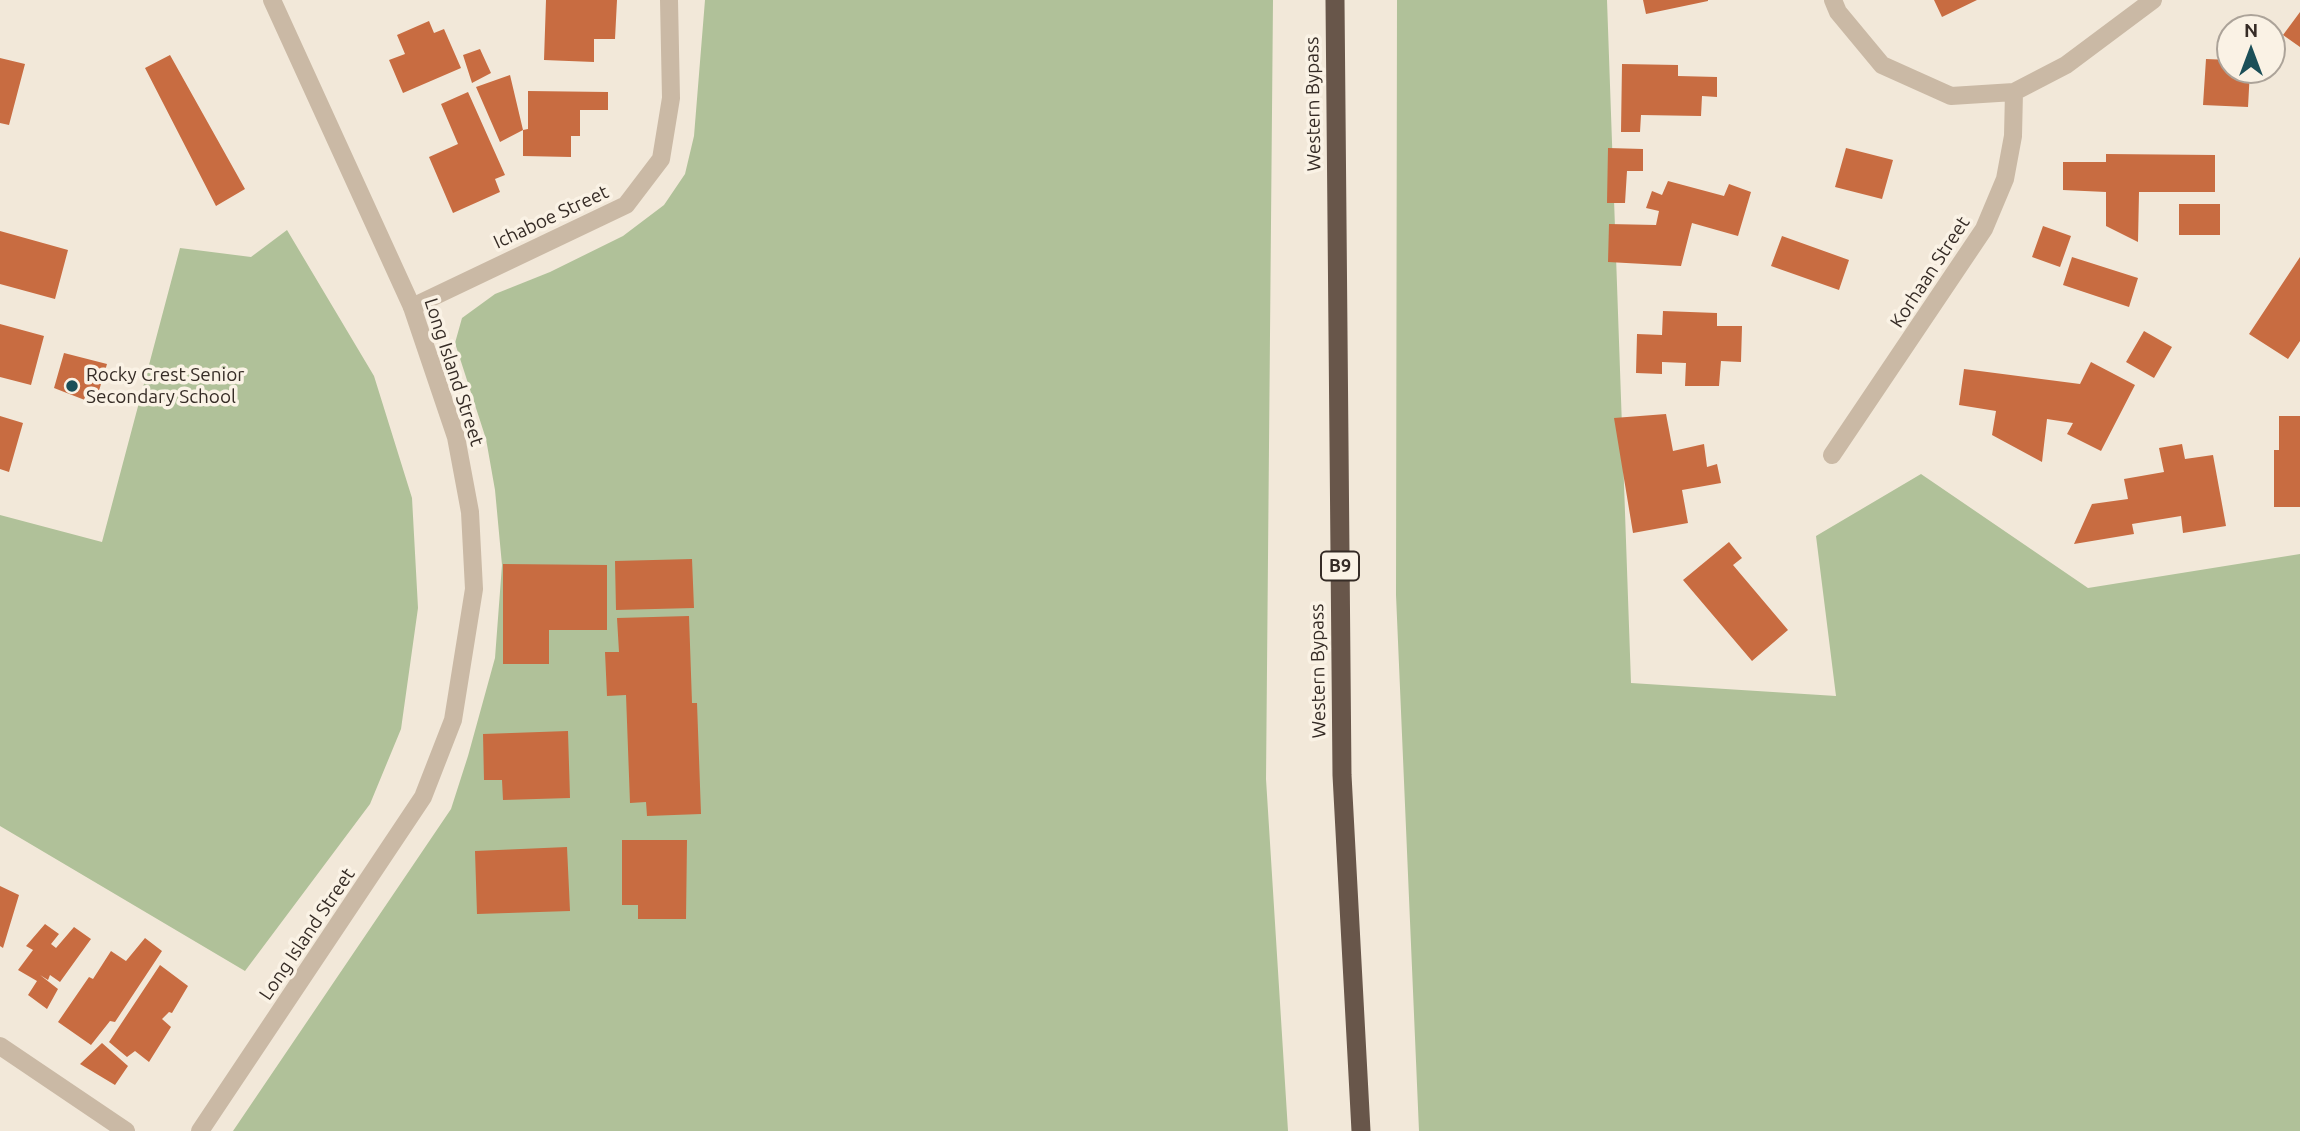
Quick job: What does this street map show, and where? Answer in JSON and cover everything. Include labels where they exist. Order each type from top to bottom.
[{"type":"highway","name":"Western Bypass","points":[[1335,0],[1342,775],[1361,1131]]},
{"type":"street","name":"Long Island Street","points":[[200,1131],[423,797],[453,720],[474,589],[470,512],[456,437],[412,307],[272,0]]},
{"type":"street","name":"Ichaboe Street","points":[[412,307],[626,205],[662,159],[671,97],[669,0]]},
{"type":"street","points":[[1833,0],[1838,12],[1882,65],[1951,96],[2014,92],[2066,65],[2153,0]]},
{"type":"street","name":"Korhaan Street","points":[[1832,455],[1984,229],[2005,179],[2013,136],[2014,92]]},
{"type":"street","points":[[0,1046],[126,1131]]},
{"type":"green space","points":[[705,0],[1273,0],[1266,779],[1288,1131],[233,1131],[451,809],[468,756],[495,658],[502,565],[495,490],[486,439],[455,343],[462,318],[495,294],[550,272],[623,236],[664,205],[685,174],[694,136]]},
{"type":"green space","points":[[1397,0],[1607,0],[1631,683],[1836,696],[1816,536],[1921,474],[2088,588],[2300,554],[2300,1131],[1419,1131],[1396,595]]},
{"type":"green space","points":[[287,230],[374,376],[412,498],[418,608],[401,729],[370,804],[245,971],[0,826],[0,515],[102,542],[180,248],[251,257]]},
{"type":"building","points":[[546,0],[617,0],[615,39],[594,39],[594,62],[544,60]]},
{"type":"building","points":[[1643,0],[1708,0],[1708,1],[1646,14]]},
{"type":"building","points":[[1934,0],[1977,0],[1942,17]]},
{"type":"building","points":[[2300,12],[2300,47],[2286,37],[2286,31]]},
{"type":"building","points":[[429,21],[434,33],[444,29],[461,68],[403,93],[389,60],[405,54],[397,35]]},
{"type":"building","points":[[480,49],[491,73],[472,83],[463,55]]},
{"type":"building","points":[[170,55],[245,189],[216,206],[145,68]]},
{"type":"building","points":[[0,58],[25,64],[9,125],[0,123]]},
{"type":"building","points":[[2206,59],[2216,59],[2216,84],[2249,84],[2248,107],[2203,105]]},
{"type":"building","points":[[1622,64],[1678,65],[1678,76],[1717,77],[1717,97],[1702,96],[1701,116],[1641,115],[1640,132],[1621,132]]},
{"type":"building","points":[[510,75],[523,130],[500,142],[476,87]]},
{"type":"building","points":[[528,91],[608,92],[608,110],[580,110],[580,136],[571,136],[571,157],[523,156],[523,130],[528,129]]},
{"type":"building","points":[[468,92],[505,175],[495,179],[500,192],[453,213],[429,157],[458,144],[441,104]]},
{"type":"building","points":[[1608,148],[1643,149],[1643,171],[1627,171],[1625,203],[1607,203]]},
{"type":"building","points":[[1846,148],[1893,160],[1882,199],[1835,187]]},
{"type":"building","points":[[2106,154],[2215,155],[2215,192],[2139,192],[2138,242],[2106,226],[2106,192],[2063,190],[2063,162],[2106,162]]},
{"type":"building","points":[[1668,181],[1724,196],[1729,184],[1751,192],[1738,236],[1692,223],[1681,266],[1608,262],[1609,224],[1656,225],[1659,211],[1646,208],[1652,191],[1662,195]]},
{"type":"building","points":[[2179,204],[2220,204],[2220,235],[2179,235]]},
{"type":"building","points":[[2043,226],[2071,236],[2060,267],[2032,257]]},
{"type":"building","points":[[0,231],[68,250],[55,299],[0,284]]},
{"type":"building","points":[[1782,236],[1849,260],[1839,290],[1771,266]]},
{"type":"building","points":[[2072,257],[2138,278],[2129,307],[2063,285]]},
{"type":"building","points":[[2300,257],[2300,341],[2288,359],[2249,334]]},
{"type":"building","points":[[1663,311],[1717,313],[1717,326],[1742,326],[1741,362],[1721,361],[1719,386],[1685,386],[1686,363],[1662,362],[1662,374],[1636,373],[1637,334],[1662,335]]},
{"type":"building","points":[[0,324],[44,336],[31,385],[0,377]]},
{"type":"building","points":[[2144,331],[2172,347],[2154,378],[2126,362]]},
{"type":"building","points":[[64,353],[107,364],[95,404],[54,388]]},
{"type":"building","points":[[2091,362],[2135,385],[2101,451],[2067,434],[2073,423],[2047,419],[2042,462],[1992,435],[1996,411],[1959,405],[1964,369],[2080,384]]},
{"type":"building","points":[[1666,414],[1673,451],[1704,444],[1707,467],[1717,464],[1721,483],[1682,490],[1688,523],[1633,533],[1614,418]]},
{"type":"building","points":[[0,416],[23,423],[9,472],[0,469]]},
{"type":"building","points":[[2279,416],[2300,416],[2300,507],[2274,507],[2274,450],[2279,450]]},
{"type":"building","points":[[2182,444],[2185,459],[2213,455],[2226,526],[2183,533],[2181,516],[2132,524],[2134,534],[2074,544],[2092,504],[2128,499],[2124,479],[2164,472],[2159,448]]},
{"type":"building","points":[[1729,542],[1742,558],[1733,565],[1788,630],[1752,661],[1683,580]]},
{"type":"building","points":[[692,559],[694,608],[616,610],[615,561]]},
{"type":"building","points":[[503,564],[607,565],[607,630],[549,630],[549,664],[503,664]]},
{"type":"building","points":[[689,616],[692,703],[697,703],[701,814],[647,816],[646,802],[630,803],[626,695],[607,696],[605,652],[619,652],[617,618]]},
{"type":"building","points":[[568,731],[570,798],[503,800],[502,780],[484,780],[483,734]]},
{"type":"building","points":[[622,840],[687,840],[686,919],[638,919],[638,905],[622,905]]},
{"type":"building","points":[[567,847],[570,911],[477,914],[475,851]]},
{"type":"building","points":[[0,886],[19,895],[3,948],[0,946]]},
{"type":"building","points":[[45,924],[59,934],[51,944],[56,948],[74,927],[91,939],[60,982],[50,975],[48,980],[40,975],[58,989],[47,1009],[28,995],[37,981],[18,970],[33,950],[26,946]]},
{"type":"building","points":[[145,938],[162,951],[115,1022],[110,1021],[91,1045],[58,1022],[89,977],[93,979],[111,951],[126,961]]},
{"type":"building","points":[[160,965],[188,986],[172,1013],[169,1012],[162,1019],[171,1027],[149,1062],[135,1051],[127,1057],[109,1042]]},
{"type":"building","points":[[102,1043],[128,1066],[115,1085],[80,1064]]},
{"type":"place","name":"Rocky Crest Senior Secondary School","points":[[72,386]]}]
